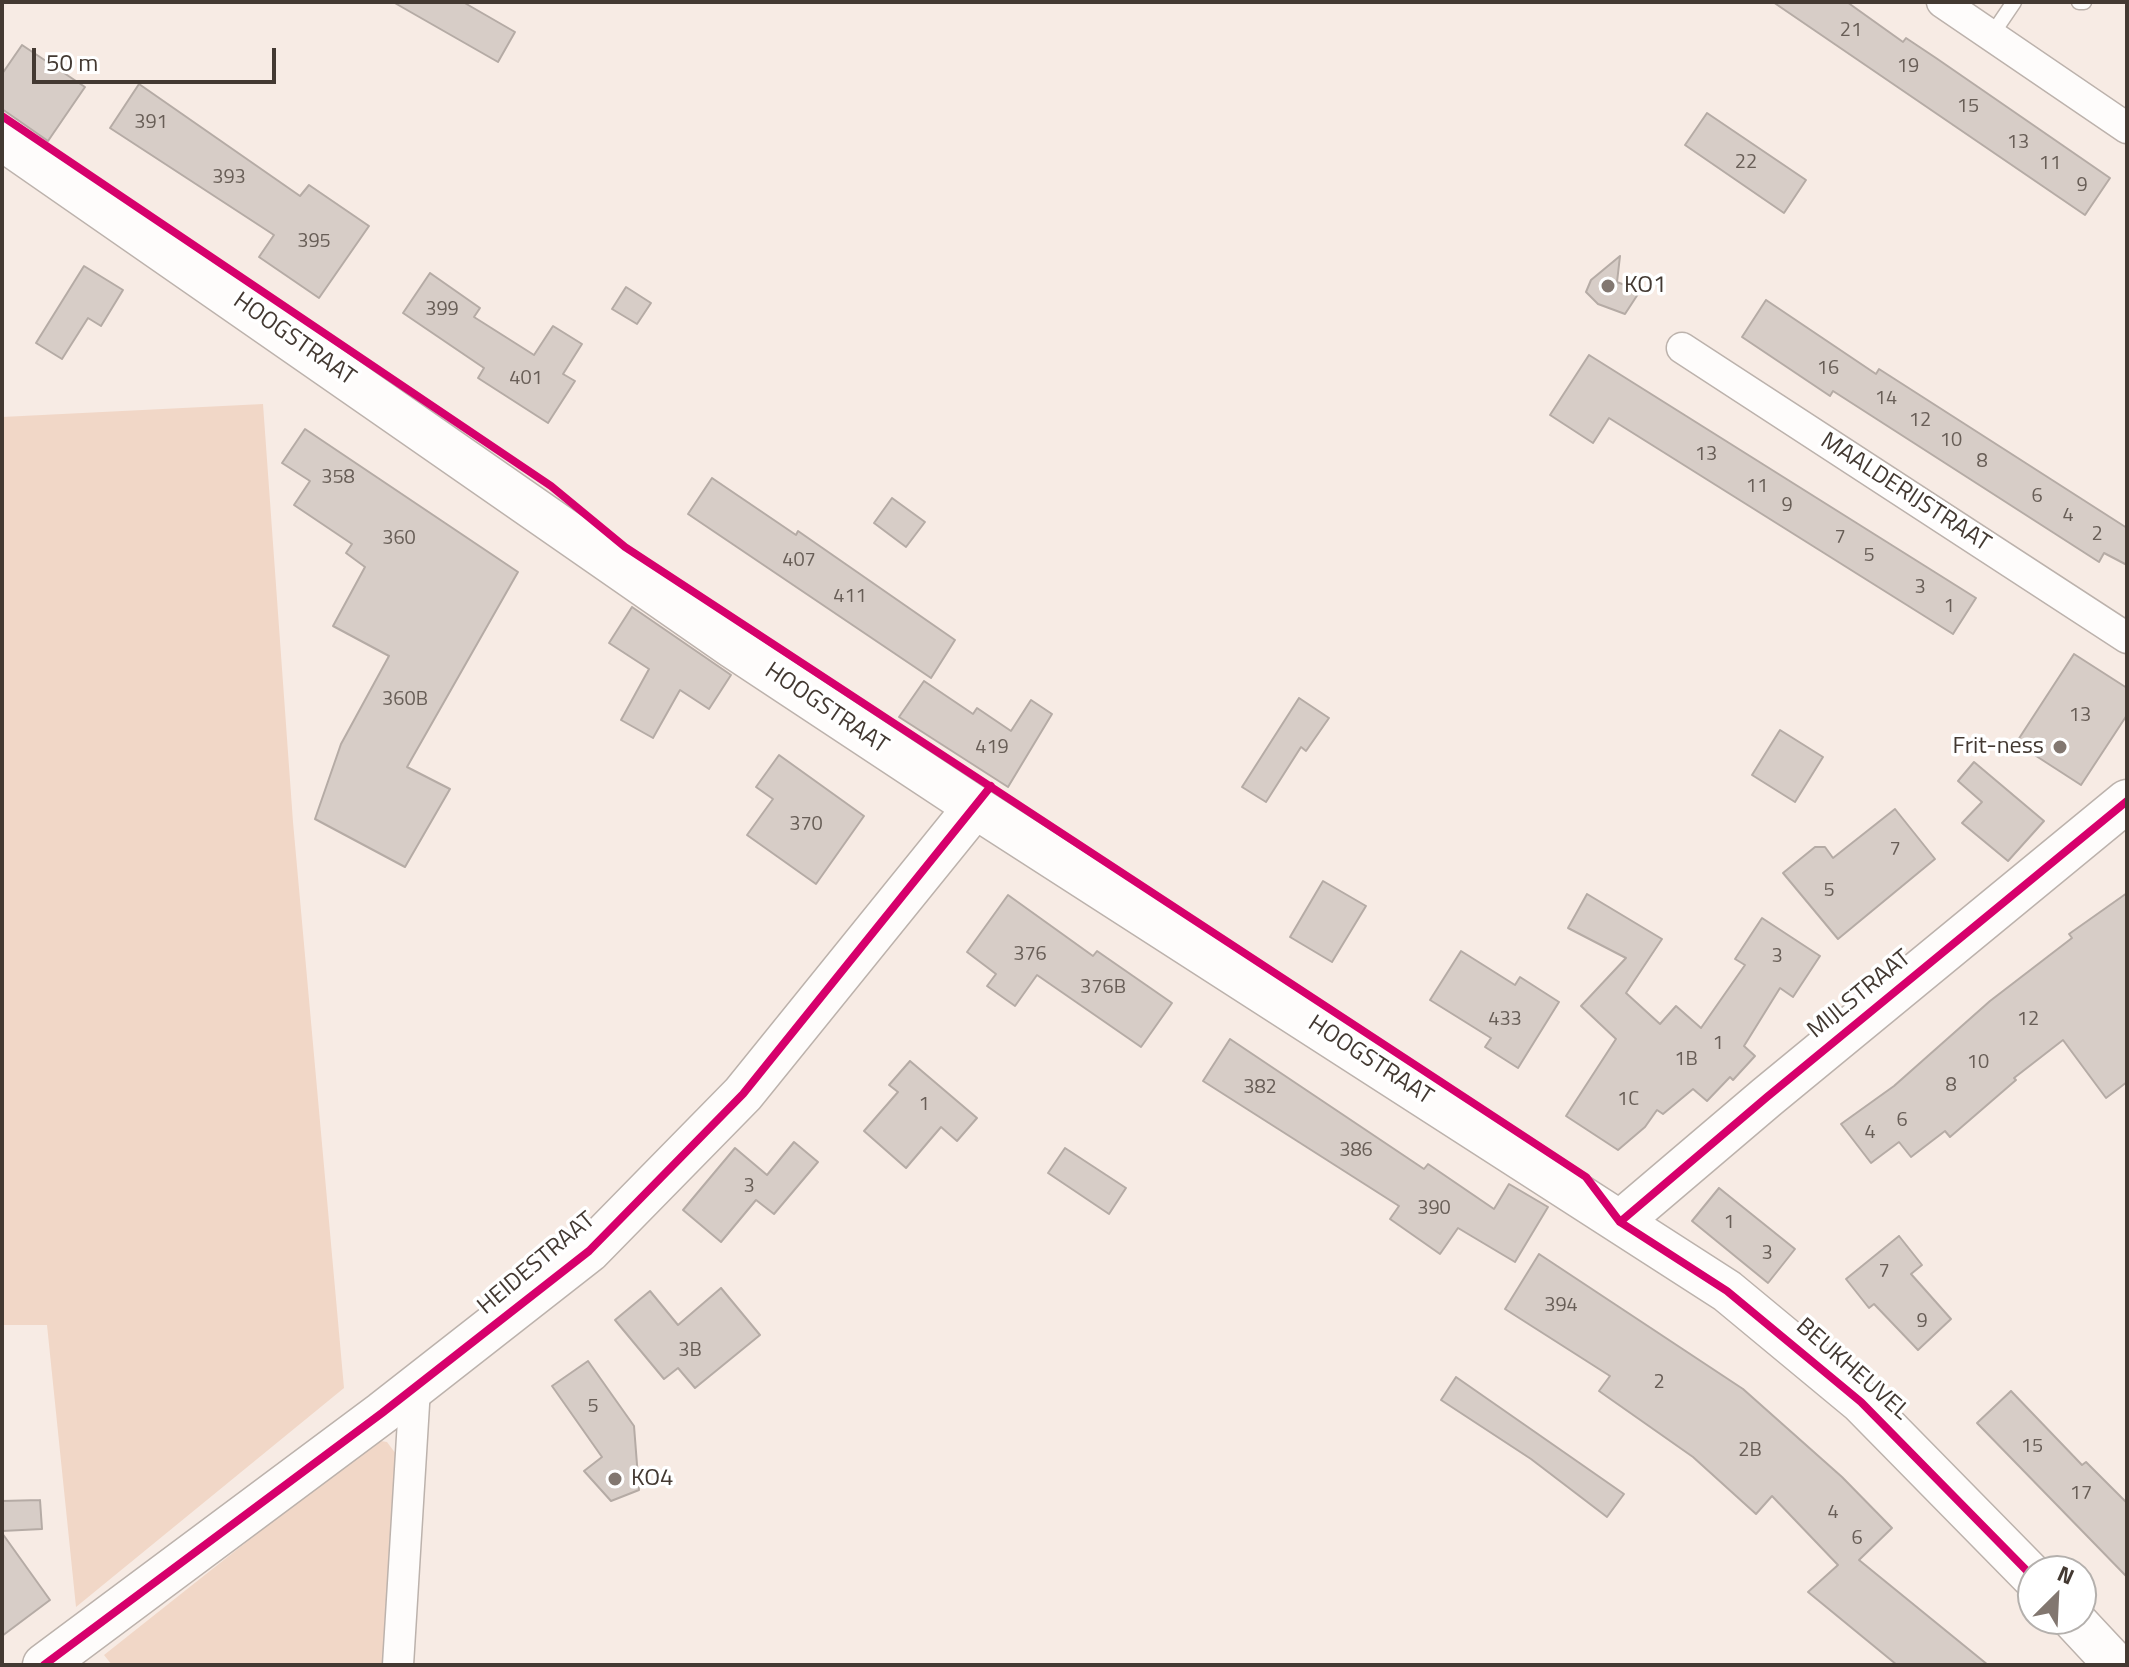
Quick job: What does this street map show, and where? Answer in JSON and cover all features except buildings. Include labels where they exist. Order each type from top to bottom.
[{"type":"street","points":[[1942,2],[2127,128]]},
{"type":"street","name":"HOOGSTRAAT","points":[[2,139],[55,162],[733,647],[975,807],[1620,1222]]},
{"type":"street","name":"MAALDERIJSTRAAT","points":[[1682,348],[2127,638]]},
{"type":"street","name":"MIJLSTRAAT","points":[[1620,1222],[2127,801]]},
{"type":"street","name":"HEIDESTRAAT","points":[[44,1665],[415,1388],[589,1251],[743,1094],[975,807]]},
{"type":"street","name":"BEUKHEUVEL","points":[[1620,1222],[1727,1291],[1816,1362],[1915,1454],[2017,1560]]},
{"type":"street","points":[[398,1665],[415,1388]]},
{"type":"street","points":[[2088,1635],[2116,1665]]},
{"type":"lane","points":[[1991,36],[2014,2]]},
{"type":"shaded area","points":[[263,404],[293,822],[344,1388],[76,1607],[47,1325],[2,1325],[2,417]]},
{"type":"shaded area","points":[[375,1440],[387,1442],[399,1458],[382,1665],[112,1665],[104,1655]]},
{"type":"cycle path","points":[[2,116],[551,486],[625,547],[1586,1177],[1620,1222],[1727,1291],[1861,1402],[2017,1561]]},
{"type":"cycle path","points":[[44,1665],[382,1413],[589,1251],[743,1094],[991,786]]},
{"type":"cycle path","points":[[1620,1222],[2127,801]]},
{"type":"place","name":"KO1","points":[[1608,286]]},
{"type":"place","name":"Frit-ness","points":[[2060,747]]},
{"type":"place","name":"KO4","points":[[615,1479]]}]
